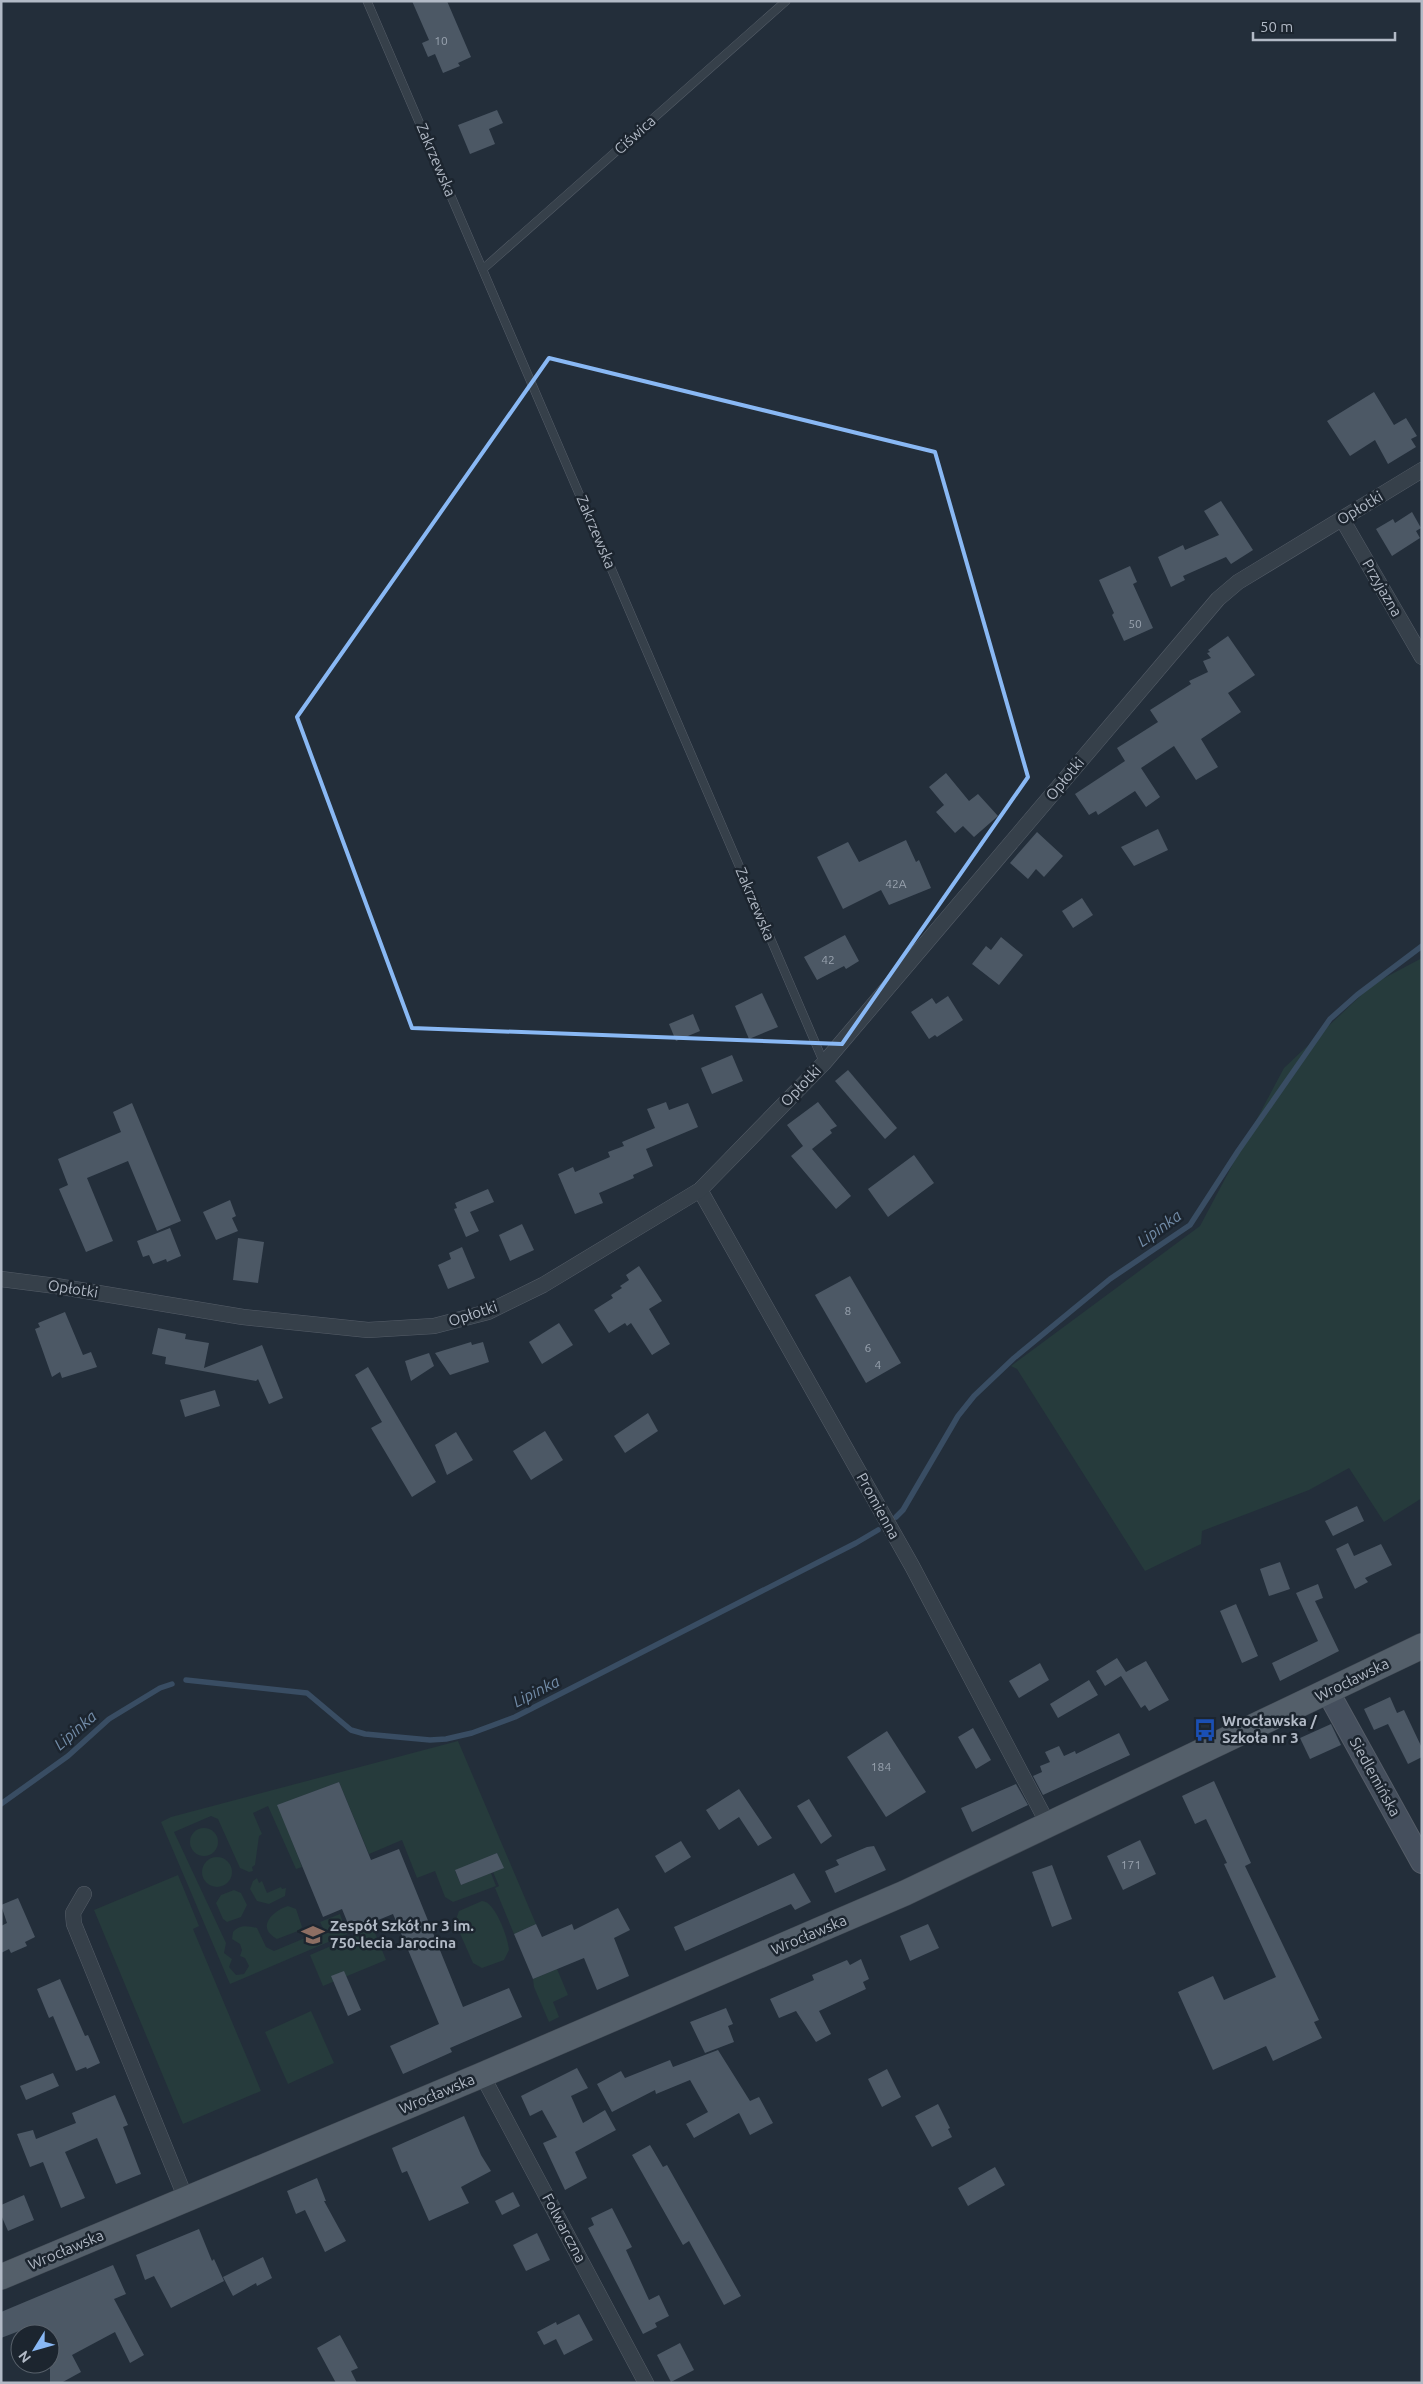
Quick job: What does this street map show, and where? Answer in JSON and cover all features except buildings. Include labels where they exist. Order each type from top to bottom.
[{"type":"main road","name":"Wrocławska","points":[[1,2277],[482,2075],[905,1893],[1049,1826],[1422,1646]]},
{"type":"street","name":"Opłotki","points":[[1,1279],[56,1286],[243,1317],[368,1330],[434,1326],[488,1312],[543,1285],[700,1190],[824,1063],[1218,599],[1238,582],[1422,470]]},
{"type":"street","name":"Przyjazna","points":[[1342,519],[1422,657]]},
{"type":"street","name":"Promienna","points":[[700,1190],[912,1566],[1049,1826]]},
{"type":"street","name":"Siedlemińska","points":[[1328,1692],[1422,1862]]},
{"type":"street","points":[[84,1894],[73,1913],[74,1924],[186,2199]]},
{"type":"street","name":"Folwarczna","points":[[482,2075],[646,2383]]},
{"type":"lane","name":"Zakrzewska","points":[[367,1],[484,269],[824,1063]]},
{"type":"lane","name":"Ciświca","points":[[484,269],[786,1]]},
{"type":"highlighted area","points":[[549,358],[935,452],[1028,777],[842,1044],[412,1028],[297,717]]},
{"type":"green space","points":[[1422,958],[1422,1498],[1384,1522],[1349,1468],[1309,1490],[1202,1531],[1201,1544],[1145,1571],[1017,1369],[1011,1366],[1200,1226],[1284,1068],[1373,984]]},
{"type":"green space","points":[[458,1741],[536,1924],[514,1934],[495,1888],[499,1886],[493,1872],[503,1868],[497,1853],[455,1871],[461,1885],[491,1873],[496,1886],[453,1902],[445,1897],[435,1871],[417,1878],[402,1840],[369,1854],[339,1782],[278,1805],[302,1867],[296,1869],[268,1806],[253,1813],[262,1834],[259,1836],[255,1865],[252,1867],[253,1871],[249,1872],[240,1868],[218,1819],[211,1816],[174,1832],[226,1943],[224,1953],[232,1959],[229,1967],[236,1975],[244,1974],[249,1966],[245,1958],[240,1956],[242,1950],[240,1944],[232,1939],[233,1932],[238,1928],[247,1926],[257,1928],[266,1947],[274,1951],[324,1930],[320,1922],[340,1914],[347,1934],[230,1984],[161,1822],[171,1817]]},
{"type":"green space","points":[[204,1828],[214,1832],[218,1842],[214,1852],[204,1856],[194,1852],[190,1842],[194,1832]]},
{"type":"green space","points":[[217,1857],[228,1861],[232,1872],[228,1883],[217,1887],[206,1883],[202,1872],[206,1861]]},
{"type":"green space","points":[[178,1875],[199,1926],[193,1929],[261,2091],[183,2124],[94,1910]]},
{"type":"green space","points":[[257,1878],[259,1883],[262,1881],[267,1893],[281,1887],[282,1889],[286,1888],[285,1896],[269,1904],[257,1901],[250,1889],[253,1881]]},
{"type":"green space","points":[[234,1890],[241,1893],[247,1905],[241,1917],[227,1922],[223,1919],[216,1903],[221,1895]]},
{"type":"green space","points":[[482,1901],[492,1907],[496,1913],[509,1950],[504,1960],[482,1968],[473,1963],[455,1922],[459,1911]]},
{"type":"green space","points":[[288,1906],[296,1909],[302,1927],[298,1931],[277,1939],[267,1929],[267,1925],[272,1915]]},
{"type":"green space","points":[[373,1928],[386,1960],[323,1986],[310,1955]]},
{"type":"green space","points":[[557,1969],[568,1995],[553,2002],[559,2017],[549,2022],[534,1987],[533,1979]]},
{"type":"green space","points":[[311,2011],[334,2063],[288,2084],[265,2032]]},
{"type":"waterway","name":"Lipinka","points":[[896,1517],[903,1510],[958,1416],[974,1396],[1014,1358],[1110,1279],[1190,1225],[1238,1151],[1330,1019],[1357,995],[1422,946]]},
{"type":"waterway","name":"Lipinka","points":[[186,1680],[307,1693],[351,1730],[365,1734],[430,1740],[446,1739],[472,1733],[515,1717],[878,1530]]},
{"type":"waterway","name":"Lipinka","points":[[1,1804],[68,1756],[109,1719],[160,1688],[172,1684]]},
{"type":"place","name":"Wrocławska / Szkoła nr 3","points":[[1205,1730]]},
{"type":"place","name":"Zespół Szkół nr 3 im. 750-lecia Jarocina","points":[[313,1935]]}]
